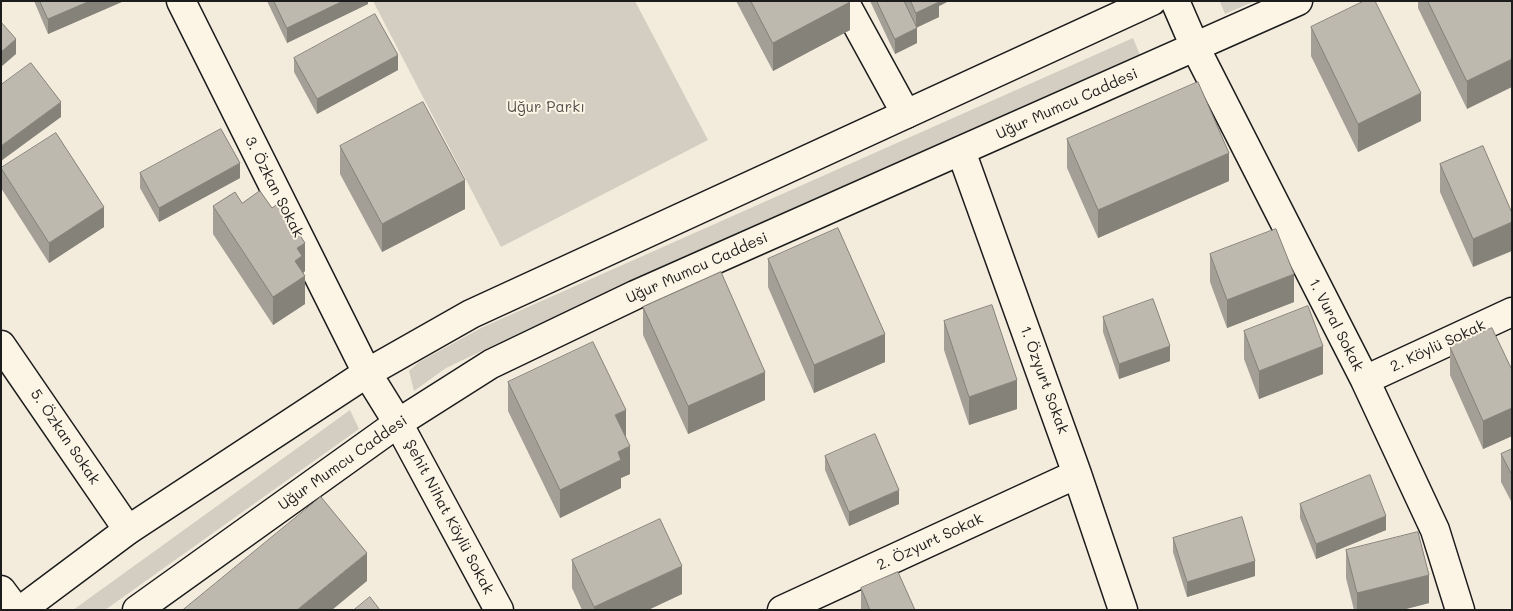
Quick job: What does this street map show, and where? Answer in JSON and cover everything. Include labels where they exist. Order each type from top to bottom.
[{"type":"street","name":"3. Özkan Sokak","points":[[181,1],[367,373],[398,424]]},
{"type":"street","points":[[844,1],[906,114]]},
{"type":"street","points":[[21,610],[128,530],[367,373],[471,314],[1152,1]]},
{"type":"street","name":"1. Vural Sokak","points":[[1175,1],[1195,47],[1365,380],[1435,530],[1460,610]]},
{"type":"street","name":"Uğur Mumcu Caddesi","points":[[137,610],[398,424],[491,364],[565,327],[1298,1]]},
{"type":"street","name":"1. Özyurt Sokak","points":[[961,151],[1077,474],[1123,610]]},
{"type":"street","name":"2. Köylü Sokak","points":[[1365,380],[1512,312]]},
{"type":"street","name":"5. Özkan Sokak","points":[[1,345],[128,530]]},
{"type":"street","name":"Şehit Nihat Köylü Sokak","points":[[398,424],[499,610]]},
{"type":"street","name":"2. Özyurt Sokak","points":[[782,610],[1077,474]]},
{"type":"street","points":[[1,590],[16,610]]},
{"type":"green space","name":"Uğur Parkı","points":[[373,1],[635,1],[708,140],[501,247]]},
{"type":"green space","points":[[1255,1],[1225,14],[1220,2]]},
{"type":"green space","points":[[1133,38],[1140,55],[528,329],[446,368],[414,391],[409,371],[419,362],[483,327]]},
{"type":"green space","points":[[350,410],[359,429],[105,610],[73,610]]},
{"type":"building","points":[[40,1],[90,1],[48,19]]},
{"type":"building","points":[[274,1],[343,1],[287,28]]},
{"type":"building","points":[[751,1],[850,1],[850,2],[773,43]]},
{"type":"building","points":[[877,1],[904,1],[917,28],[895,39]]},
{"type":"building","points":[[911,1],[938,1],[939,2],[916,13]]},
{"type":"building","points":[[1364,1],[1375,1],[1421,93],[1358,124],[1311,27]]},
{"type":"building","points":[[1428,1],[1512,1],[1512,59],[1467,81]]},
{"type":"building","points":[[375,14],[398,55],[317,99],[294,58]]},
{"type":"building","points":[[1,22],[16,39],[1,52]]},
{"type":"building","points":[[31,63],[61,102],[1,146],[1,85]]},
{"type":"building","points":[[1198,82],[1229,153],[1098,210],[1067,139]]},
{"type":"building","points":[[423,102],[465,180],[382,224],[340,146]]},
{"type":"building","points":[[221,129],[240,163],[159,208],[140,173]]},
{"type":"building","points":[[56,133],[104,207],[49,243],[1,168]]},
{"type":"building","points":[[1483,146],[1512,213],[1512,222],[1473,239],[1440,164]]},
{"type":"building","points":[[260,191],[272,208],[279,203],[305,243],[297,248],[302,256],[295,261],[305,276],[273,297],[213,206],[235,192],[242,203]]},
{"type":"building","points":[[838,228],[885,334],[814,365],[768,259]]},
{"type":"building","points":[[1276,229],[1294,274],[1227,300],[1210,254]]},
{"type":"building","points":[[721,272],[765,372],[688,406],[643,307]]},
{"type":"building","points":[[1153,299],[1170,346],[1119,364],[1103,317]]},
{"type":"building","points":[[992,305],[1017,380],[969,397],[944,321]]},
{"type":"building","points":[[1308,306],[1323,346],[1259,371],[1244,331]]},
{"type":"building","points":[[1492,328],[1512,370],[1512,408],[1483,421],[1450,347]]},
{"type":"building","points":[[593,342],[626,410],[615,415],[630,446],[618,452],[621,460],[560,490],[508,382]]},
{"type":"building","points":[[875,434],[899,490],[849,512],[825,456]]},
{"type":"building","points":[[1512,449],[1512,475],[1501,454]]},
{"type":"building","points":[[1370,475],[1386,516],[1316,544],[1300,504]]},
{"type":"building","points":[[321,497],[367,553],[297,610],[183,610]]},
{"type":"building","points":[[1242,517],[1255,561],[1187,582],[1173,538]]},
{"type":"building","points":[[660,519],[682,566],[594,607],[572,560]]},
{"type":"building","points":[[1418,532],[1429,575],[1357,593],[1346,550]]},
{"type":"building","points":[[898,572],[915,610],[870,610],[861,588]]},
{"type":"building","points":[[370,597],[380,610],[354,610]]}]
